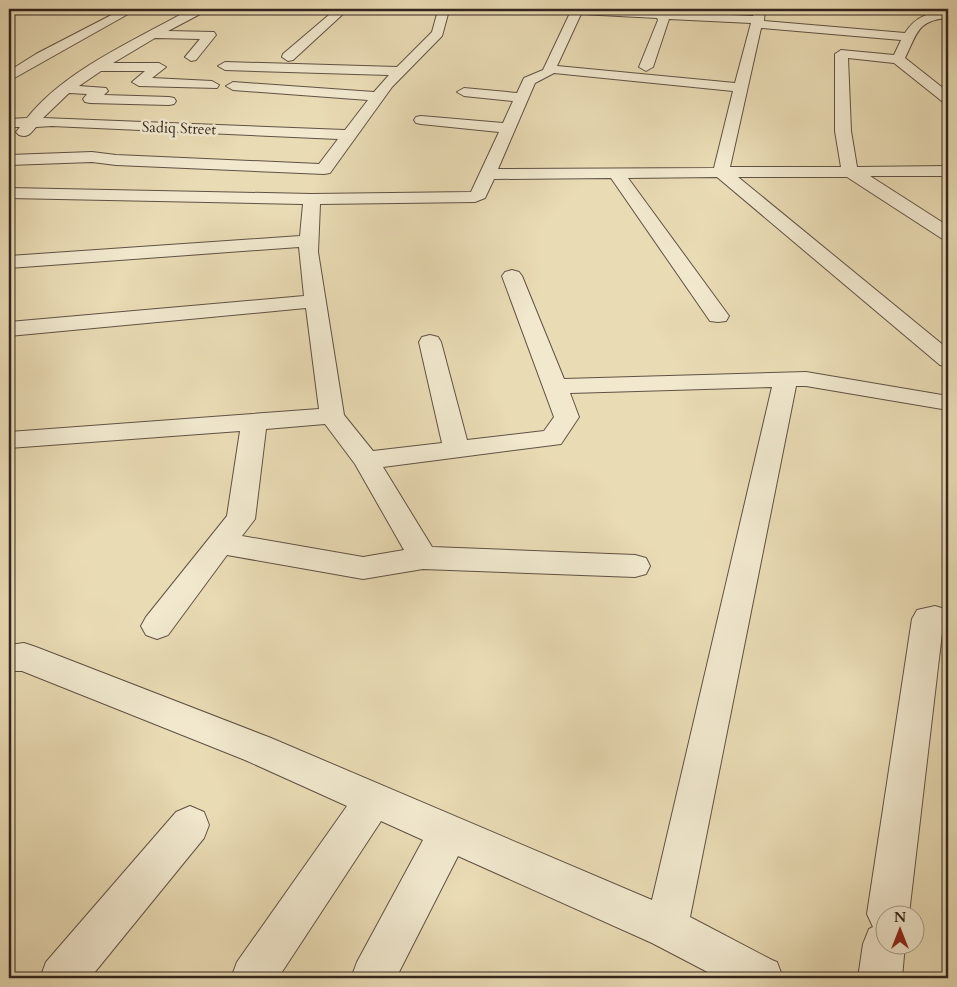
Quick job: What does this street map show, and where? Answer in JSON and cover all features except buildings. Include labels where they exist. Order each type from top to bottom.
[{"type":"street","points":[[9,10],[76,9]]},
{"type":"street","points":[[9,77],[41,57],[131,9]]},
{"type":"street","points":[[172,9],[660,11],[759,17],[910,38]]},
{"type":"street","points":[[11,150],[48,103],[100,67],[200,9]]},
{"type":"street","points":[[288,57],[347,10]]},
{"type":"street","points":[[11,150],[116,160],[321,169],[327,167],[378,96],[438,33],[443,10]]},
{"type":"street","points":[[9,193],[312,199],[475,197],[479,194],[529,81],[548,72],[579,10]]},
{"type":"street","points":[[646,67],[664,20],[660,11]]},
{"type":"street","points":[[926,12],[948,15]]},
{"type":"street","points":[[926,12],[948,25]]},
{"type":"street","points":[[898,59],[916,23],[926,12]]},
{"type":"street","points":[[721,172],[759,17]]},
{"type":"street","points":[[154,35],[210,36],[191,56]]},
{"type":"street","points":[[948,99],[898,59],[841,54],[843,131],[850,172],[948,234]]},
{"type":"street","points":[[225,66],[400,71]]},
{"type":"street","points":[[100,67],[159,67],[139,82],[212,85]]},
{"type":"street","points":[[549,69],[742,88]]},
{"type":"street","points":[[233,86],[378,96]]},
{"type":"street","points":[[67,89],[101,91],[90,98],[178,102]]},
{"type":"street","points":[[464,92],[522,98]]},
{"type":"street","points":[[421,120],[508,128]]},
{"type":"street","name":"Sadiq Street","points":[[9,123],[350,135]]},
{"type":"street","points":[[488,174],[948,171]]},
{"type":"street","points":[[616,172],[718,316]]},
{"type":"street","points":[[721,172],[948,360]]},
{"type":"street","points":[[312,199],[308,252],[332,416],[366,460],[423,558]]},
{"type":"street","points":[[9,262],[309,241]]},
{"type":"street","points":[[366,460],[552,438],[567,417],[512,276]]},
{"type":"street","points":[[9,329],[315,301]]},
{"type":"street","points":[[430,342],[457,449]]},
{"type":"street","points":[[555,386],[806,379],[948,403]]},
{"type":"street","points":[[667,928],[785,380]]},
{"type":"street","points":[[9,440],[332,416]]},
{"type":"street","points":[[157,626],[220,543],[241,519],[254,422]]},
{"type":"street","points":[[220,543],[363,568],[423,558],[636,566]]},
{"type":"street","points":[[889,904],[928,619],[935,618],[948,622]]},
{"type":"street","points":[[9,658],[24,658],[258,748],[667,928],[757,974],[761,978]]},
{"type":"street","points":[[253,978],[374,799]]},
{"type":"street","points":[[66,977],[190,825]]},
{"type":"street","points":[[373,978],[449,832]]},
{"type":"street","points":[[880,978],[883,954]]}]
